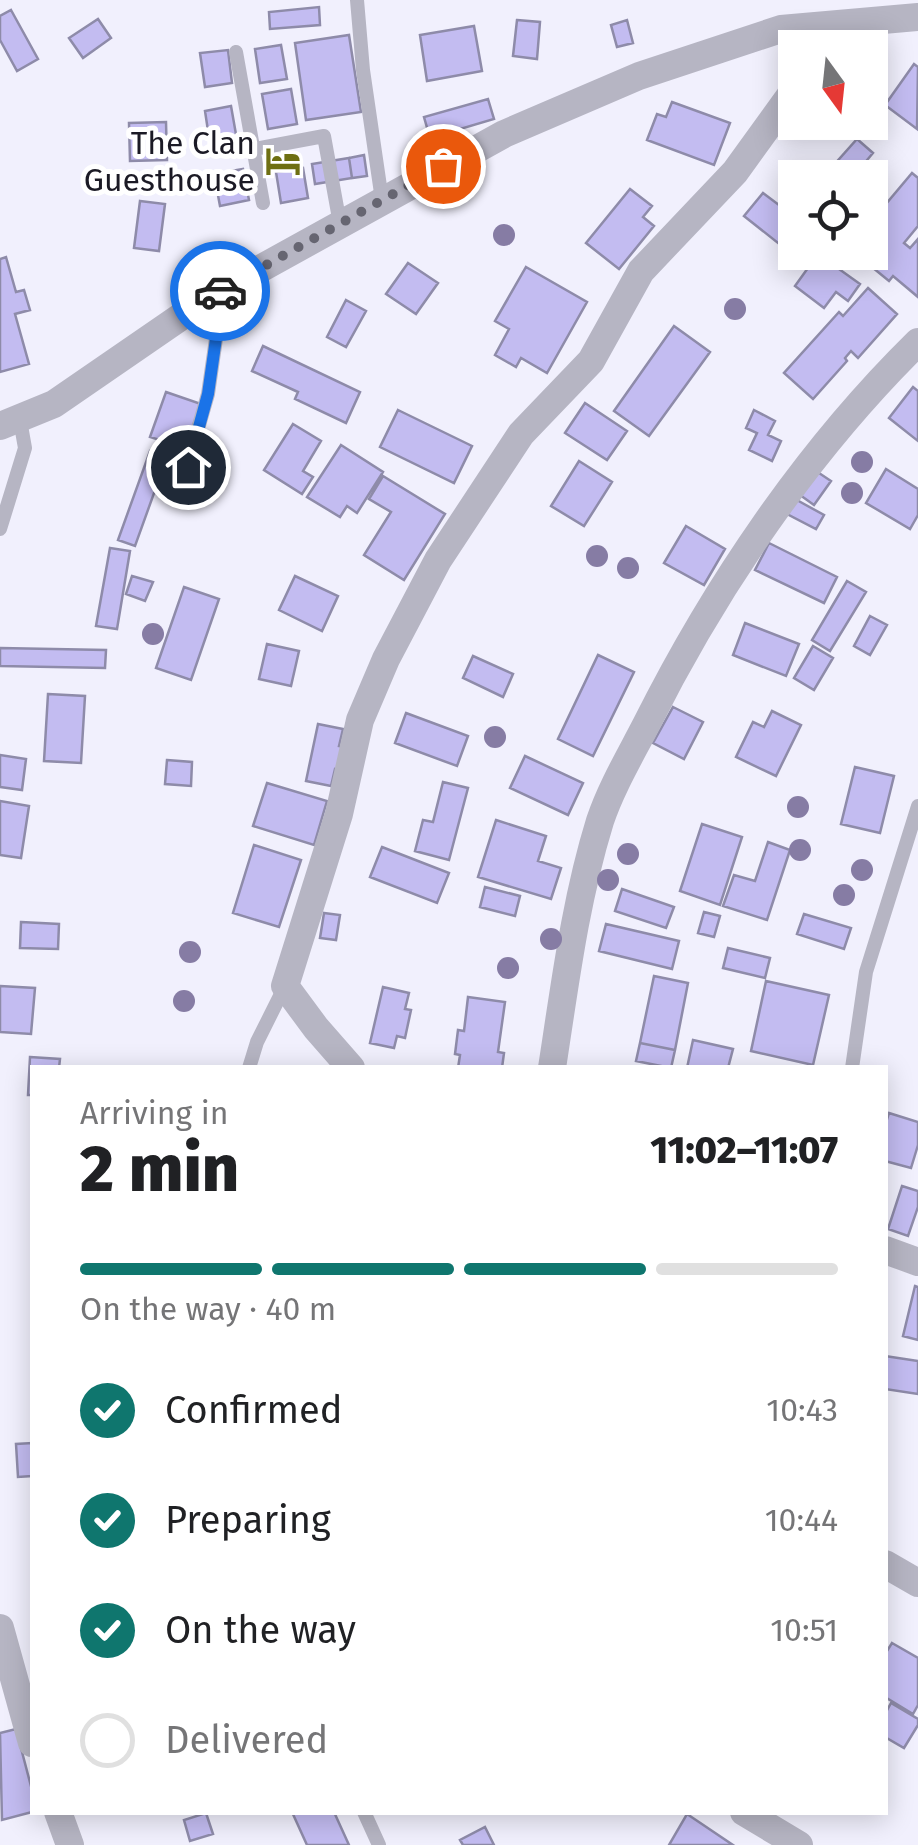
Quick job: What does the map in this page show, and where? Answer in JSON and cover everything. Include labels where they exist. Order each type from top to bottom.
[{"type":"street","points":[[851,30],[909,12]]},
{"type":"street","points":[[10,423],[54,404],[210,296],[504,134],[639,76],[781,28],[794,30]]},
{"type":"street","points":[[349,1065],[285,986],[339,814],[360,720],[386,659],[438,560],[521,434],[591,361],[640,271],[735,172],[778,113]]},
{"type":"street","points":[[552,1065],[576,907],[602,817],[679,658],[823,447],[918,342]]},
{"type":"street","points":[[888,1251],[918,1262]]},
{"type":"street","points":[[888,1566],[918,1584]]},
{"type":"street","points":[[0,1628],[30,1737]]},
{"type":"street","points":[[59,1815],[70,1845]]},
{"type":"street","points":[[749,1815],[798,1845]]},
{"type":"lane","points":[[357,0],[382,200]]},
{"type":"lane","points":[[236,52],[263,202]]},
{"type":"lane","points":[[254,149],[324,136],[340,224]]},
{"type":"lane","points":[[188,467],[208,394],[220,311],[210,296]]},
{"type":"lane","points":[[0,529],[25,448],[10,423]]},
{"type":"lane","points":[[852,1065],[866,972],[918,806]]},
{"type":"lane","points":[[250,1065],[285,986]]},
{"type":"lane","points":[[365,1815],[378,1845]]},
{"type":"building","points":[[319,7],[320,25],[270,29],[269,12]]},
{"type":"building","points":[[11,10],[38,59],[17,71],[0,40],[0,16]]},
{"type":"building","points":[[98,19],[111,38],[83,58],[69,38]]},
{"type":"building","points":[[517,20],[540,22],[537,59],[513,56]]},
{"type":"building","points":[[627,20],[633,43],[617,47],[611,25]]},
{"type":"building","points":[[474,26],[482,71],[427,81],[420,35]]},
{"type":"building","points":[[349,35],[361,112],[306,120],[295,43]]},
{"type":"building","points":[[281,45],[287,79],[260,83],[255,49]]},
{"type":"building","points":[[228,50],[232,83],[205,87],[200,53]]},
{"type":"building","points":[[914,64],[918,67],[917,129],[888,107],[888,101]]},
{"type":"building","points":[[291,89],[297,124],[268,129],[262,94]]},
{"type":"building","points":[[488,99],[494,119],[430,138],[424,117]]},
{"type":"building","points":[[672,102],[730,123],[714,165],[647,140],[657,114],[666,117]]},
{"type":"building","points":[[231,106],[237,140],[210,144],[205,111]]},
{"type":"building","points":[[166,122],[167,160],[130,161],[129,123]]},
{"type":"building","points":[[856,140],[873,153],[867,160],[838,160]]},
{"type":"building","points":[[364,155],[367,176],[352,178],[349,158]]},
{"type":"building","points":[[349,158],[352,178],[315,184],[312,164]]},
{"type":"building","points":[[303,168],[308,198],[281,203],[276,172]]},
{"type":"building","points":[[243,169],[249,200],[220,206],[214,174]]},
{"type":"building","points":[[912,173],[918,178],[918,226],[904,243],[910,248],[918,239],[918,297],[893,276],[889,281],[876,270],[888,270],[888,202]]},
{"type":"building","points":[[630,189],[652,206],[643,217],[654,226],[619,269],[586,243]]},
{"type":"building","points":[[763,193],[778,204],[778,243],[744,216]]},
{"type":"building","points":[[140,201],[165,204],[159,251],[134,248]]},
{"type":"building","points":[[6,257],[16,292],[24,290],[30,310],[15,314],[29,364],[0,372],[0,259]]},
{"type":"building","points":[[408,263],[438,283],[416,314],[386,294]]},
{"type":"building","points":[[526,267],[587,302],[547,373],[521,358],[516,367],[495,355],[509,329],[495,321]]},
{"type":"building","points":[[806,270],[840,270],[860,284],[848,301],[836,292],[824,308],[795,286]]},
{"type":"building","points":[[868,288],[897,314],[858,358],[851,351],[847,361],[813,399],[784,373],[839,312],[843,316]]},
{"type":"building","points":[[346,300],[366,311],[346,347],[327,337]]},
{"type":"building","points":[[674,326],[710,352],[649,436],[614,411]]},
{"type":"building","points":[[263,346],[360,392],[346,423],[295,399],[298,392],[252,371]]},
{"type":"building","points":[[913,387],[918,391],[918,441],[889,418]]},
{"type":"building","points":[[166,392],[201,404],[185,448],[150,437]]},
{"type":"building","points":[[585,403],[627,431],[607,460],[565,433]]},
{"type":"building","points":[[398,410],[472,446],[454,483],[380,447]]},
{"type":"building","points":[[754,410],[775,421],[768,435],[781,441],[772,461],[749,450],[757,433],[746,428]]},
{"type":"building","points":[[293,424],[321,441],[303,471],[313,477],[302,494],[264,470]]},
{"type":"building","points":[[341,445],[383,472],[357,513],[347,506],[340,517],[307,497]]},
{"type":"building","points":[[150,451],[167,457],[135,546],[118,540]]},
{"type":"building","points":[[579,461],[612,482],[584,526],[551,506]]},
{"type":"building","points":[[886,469],[918,489],[918,515],[910,529],[866,503]]},
{"type":"building","points":[[816,471],[831,481],[814,505],[800,495]]},
{"type":"building","points":[[383,476],[445,514],[404,580],[364,555],[391,512],[369,499]]},
{"type":"building","points":[[795,499],[824,515],[816,529],[787,514]]},
{"type":"building","points":[[686,526],[725,549],[704,585],[664,563]]},
{"type":"building","points":[[769,543],[837,577],[824,603],[755,570]]},
{"type":"building","points":[[110,548],[130,551],[117,629],[96,626]]},
{"type":"building","points":[[132,576],[153,582],[145,601],[126,594]]},
{"type":"building","points":[[295,576],[338,596],[322,631],[279,610]]},
{"type":"building","points":[[847,581],[866,592],[830,651],[812,640]]},
{"type":"building","points":[[184,587],[219,599],[191,680],[156,668]]},
{"type":"building","points":[[870,616],[887,625],[870,655],[854,646]]},
{"type":"building","points":[[745,623],[799,644],[786,676],[733,655]]},
{"type":"building","points":[[267,644],[299,651],[291,686],[259,679]]},
{"type":"building","points":[[813,646],[833,658],[814,690],[794,678]]},
{"type":"building","points":[[0,648],[106,650],[105,668],[0,666]]},
{"type":"building","points":[[598,655],[634,672],[593,756],[558,739]]},
{"type":"building","points":[[473,656],[513,674],[503,697],[463,678]]},
{"type":"building","points":[[48,694],[85,696],[81,763],[44,761]]},
{"type":"building","points":[[673,707],[703,722],[684,759],[653,743]]},
{"type":"building","points":[[772,711],[801,725],[776,776],[736,757],[753,722],[764,727]]},
{"type":"building","points":[[406,713],[468,736],[457,766],[395,743]]},
{"type":"building","points":[[318,724],[343,729],[340,770],[335,769],[331,786],[306,781]]},
{"type":"building","points":[[0,755],[26,759],[22,790],[0,787]]},
{"type":"building","points":[[525,756],[583,783],[568,815],[510,788]]},
{"type":"building","points":[[167,760],[192,762],[191,786],[165,784]]},
{"type":"building","points":[[855,767],[894,776],[880,833],[841,824]]},
{"type":"building","points":[[443,782],[468,788],[449,860],[415,851],[423,820],[433,822]]},
{"type":"building","points":[[267,783],[327,801],[314,845],[253,826]]},
{"type":"building","points":[[0,801],[29,806],[21,858],[0,855]]},
{"type":"building","points":[[496,820],[546,836],[538,861],[561,868],[551,899],[478,877]]},
{"type":"building","points":[[702,824],[742,837],[720,905],[680,891]]},
{"type":"building","points":[[768,842],[790,850],[767,920],[723,906],[734,875],[755,881]]},
{"type":"building","points":[[254,845],[301,860],[279,927],[233,913]]},
{"type":"building","points":[[382,847],[449,873],[437,903],[370,877]]},
{"type":"building","points":[[485,887],[520,896],[515,916],[480,907]]},
{"type":"building","points":[[622,889],[674,907],[666,928],[615,911]]},
{"type":"building","points":[[704,912],[720,916],[714,937],[698,933]]},
{"type":"building","points":[[324,913],[340,915],[336,940],[320,938]]},
{"type":"building","points":[[804,914],[851,928],[844,949],[797,934]]},
{"type":"building","points":[[21,922],[59,924],[58,949],[20,948]]},
{"type":"building","points":[[606,924],[679,941],[672,969],[599,951]]},
{"type":"building","points":[[728,948],[770,958],[765,978],[723,968]]},
{"type":"building","points":[[654,976],[688,983],[675,1050],[640,1043]]},
{"type":"building","points":[[766,981],[829,995],[813,1065],[751,1051]]},
{"type":"building","points":[[0,986],[35,988],[31,1034],[0,1032]]},
{"type":"building","points":[[383,987],[409,993],[405,1009],[411,1010],[405,1038],[397,1036],[394,1048],[370,1043]]},
{"type":"building","points":[[468,997],[505,1002],[498,1052],[504,1053],[502,1065],[458,1065],[460,1055],[455,1054],[458,1030],[464,1031]]},
{"type":"building","points":[[693,1040],[733,1049],[729,1065],[688,1065]]},
{"type":"building","points":[[640,1043],[675,1050],[672,1065],[636,1061]]},
{"type":"building","points":[[30,1057],[60,1059],[59,1065],[30,1065],[28,1095]]},
{"type":"building","points":[[889,1113],[918,1122],[918,1145],[911,1168],[888,1162]]},
{"type":"building","points":[[902,1186],[918,1191],[918,1207],[908,1236],[888,1229]]},
{"type":"building","points":[[915,1286],[918,1287],[918,1340],[903,1336]]},
{"type":"building","points":[[888,1356],[918,1361],[918,1394],[888,1389]]},
{"type":"building","points":[[30,1443],[30,1476],[18,1477],[16,1444]]},
{"type":"building","points":[[892,1643],[918,1658],[918,1705],[913,1714],[888,1699],[888,1649]]},
{"type":"building","points":[[891,1703],[918,1719],[904,1748],[888,1739]]},
{"type":"building","points":[[16,1729],[30,1782],[30,1813],[2,1820],[0,1733]]},
{"type":"building","points":[[207,1815],[213,1834],[190,1841],[184,1820]]},
{"type":"building","points":[[293,1815],[335,1815],[349,1845],[307,1845]]},
{"type":"building","points":[[688,1815],[733,1845],[669,1845]]},
{"type":"building","points":[[485,1827],[494,1845],[463,1845],[460,1840]]},
{"type":"way so far","points":[[220,291],[443,166]]},
{"type":"place","name":"The Clan Guesthouse","points":[[283,161]]},
{"type":"route","points":[[188,467],[208,394],[220,311],[210,296],[220,291]]}]
